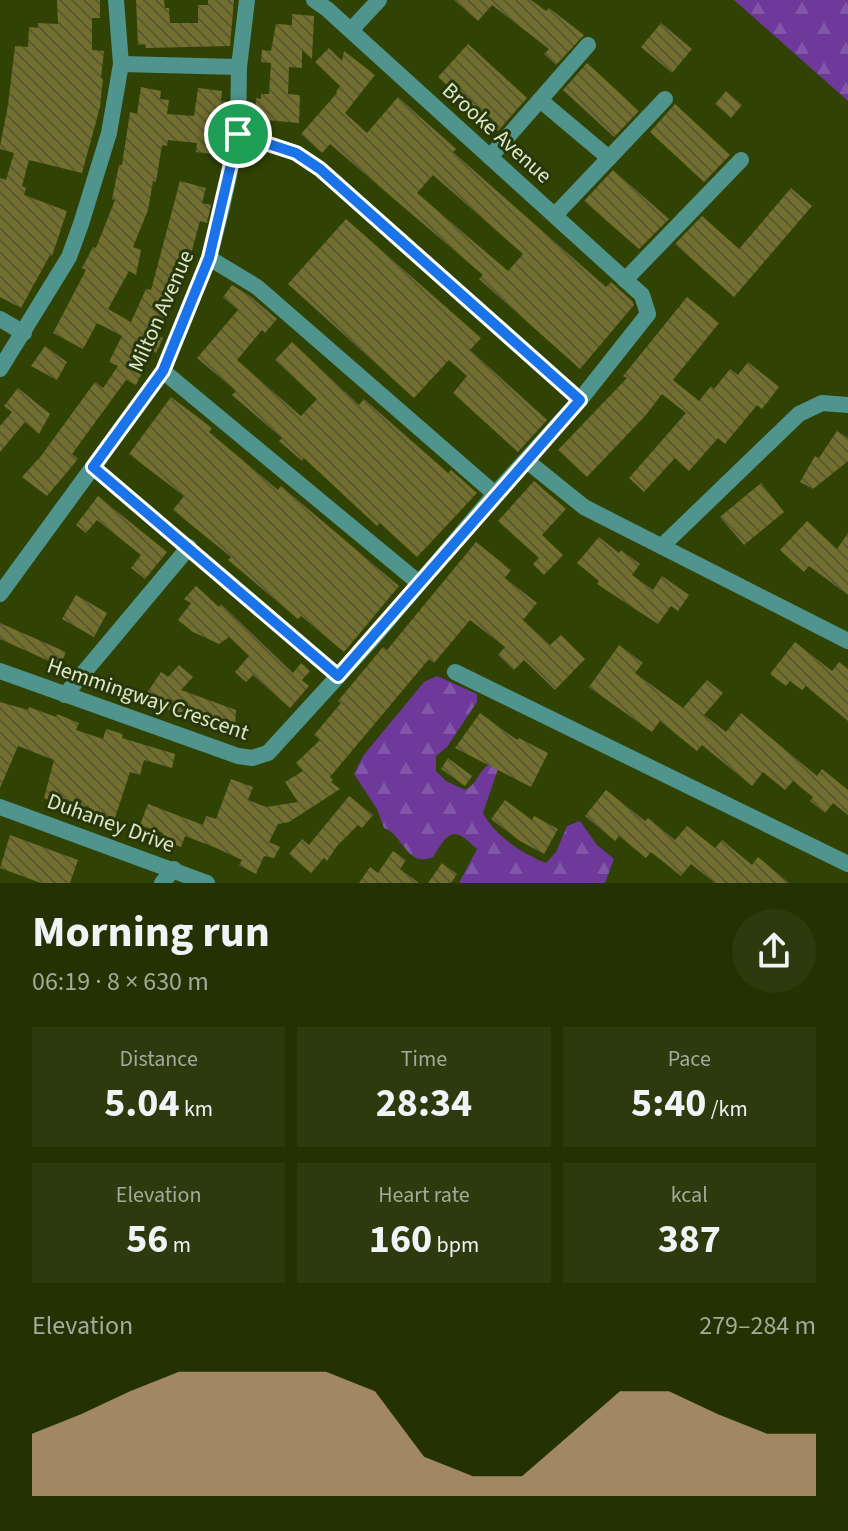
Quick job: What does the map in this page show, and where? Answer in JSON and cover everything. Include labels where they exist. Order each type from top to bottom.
[{"type":"street","points":[[0,369],[69,257],[81,224],[109,133],[121,64],[116,0]]},
{"type":"street","name":"Milton Avenue","points":[[0,594],[163,371],[209,258],[238,134],[239,67],[247,0]]},
{"type":"street","name":"Brooke Avenue","points":[[314,0],[555,215],[642,295],[646,304]]},
{"type":"street","points":[[351,30],[379,0]]},
{"type":"street","points":[[490,157],[588,45]]},
{"type":"street","points":[[121,64],[239,67]]},
{"type":"street","points":[[555,215],[665,99]]},
{"type":"street","points":[[540,100],[609,158]]},
{"type":"street","points":[[238,134],[296,153],[320,169],[580,400]]},
{"type":"street","points":[[625,280],[741,160]]},
{"type":"street","points":[[209,258],[257,287],[495,494]]},
{"type":"street","name":"Hemmingway Crescent","points":[[0,671],[238,756],[252,758],[268,753],[580,400],[648,314],[646,304]]},
{"type":"street","points":[[0,319],[24,333]]},
{"type":"street","points":[[163,371],[419,583]]},
{"type":"street","points":[[662,546],[799,414],[822,403],[848,405]]},
{"type":"street","points":[[527,461],[584,507],[848,641]]},
{"type":"street","points":[[93,467],[338,676]]},
{"type":"street","points":[[65,695],[189,547]]},
{"type":"street","points":[[455,672],[848,864]]},
{"type":"street","name":"Duhaney Drive","points":[[0,807],[207,883]]},
{"type":"street","points":[[162,883],[174,869]]},
{"type":"green space","points":[[734,0],[848,0],[848,101]]},
{"type":"green space","points":[[437,676],[477,694],[477,702],[447,747],[436,756],[436,771],[446,781],[465,790],[493,762],[499,766],[483,813],[502,837],[546,863],[556,852],[567,826],[580,821],[597,845],[614,859],[605,883],[459,883],[477,849],[462,837],[452,834],[433,857],[424,859],[411,855],[384,828],[377,809],[354,774],[363,756],[424,682]]},
{"type":"building","points":[[57,0],[100,0],[100,18],[92,18],[92,50],[104,51],[100,107],[82,173],[29,160],[22,186],[26,188],[24,195],[67,211],[52,256],[21,308],[0,297],[0,178],[6,180],[14,153],[0,149],[0,146],[15,46],[28,47],[29,27],[38,28],[38,23],[58,24]]},
{"type":"building","points":[[136,0],[164,0],[165,8],[169,8],[170,23],[198,23],[198,5],[208,5],[208,0],[234,0],[230,46],[146,48],[145,44],[138,45]]},
{"type":"building","points":[[454,0],[531,0],[546,11],[549,8],[584,35],[556,65],[544,54],[549,49],[492,5],[478,21]]},
{"type":"building","points":[[292,14],[314,16],[312,59],[302,50],[302,68],[289,67],[288,94],[300,95],[299,123],[255,119],[256,98],[261,99],[261,94],[269,94],[271,63],[261,62],[262,50],[271,51],[276,24],[292,25]]},
{"type":"building","points":[[661,23],[692,49],[672,73],[641,47]]},
{"type":"building","points":[[468,44],[527,98],[498,131],[438,77]]},
{"type":"building","points":[[329,48],[342,61],[344,51],[375,75],[345,113],[367,133],[398,97],[456,149],[453,152],[606,287],[611,282],[632,301],[634,305],[580,369],[479,279],[483,275],[330,144],[322,153],[301,134],[340,86],[315,62]],"holes":[[[433,175],[523,254],[508,271],[417,193]]]},
{"type":"building","points":[[587,63],[639,111],[614,137],[563,90]]},
{"type":"building","points":[[141,87],[161,91],[160,99],[169,100],[167,114],[194,116],[198,88],[222,91],[221,101],[227,102],[227,119],[223,122],[220,155],[196,152],[197,143],[168,140],[167,146],[162,145],[156,182],[153,181],[148,210],[133,247],[141,250],[136,275],[129,271],[108,309],[131,322],[146,289],[151,290],[180,181],[206,188],[202,203],[211,205],[207,223],[200,221],[189,269],[180,292],[176,290],[157,335],[163,338],[156,353],[152,351],[136,385],[126,380],[72,454],[78,459],[47,496],[22,477],[95,382],[103,388],[118,366],[109,362],[122,336],[97,323],[83,349],[53,333],[86,270],[82,268],[93,247],[96,248],[115,200],[112,199],[119,165],[122,165],[130,112],[137,114]]},
{"type":"building","points":[[726,91],[742,105],[731,118],[715,104]]},
{"type":"building","points":[[675,104],[730,155],[704,182],[650,132]]},
{"type":"building","points":[[613,170],[669,219],[639,249],[584,201]]},
{"type":"building","points":[[791,188],[812,206],[734,297],[675,244],[702,216],[739,249]]},
{"type":"building","points":[[346,219],[481,338],[470,350],[547,420],[518,452],[453,393],[467,376],[449,360],[414,398],[288,284]]},
{"type":"building","points":[[232,285],[277,319],[265,333],[262,330],[237,360],[301,416],[317,399],[275,360],[292,342],[359,405],[364,399],[448,473],[451,470],[477,493],[417,557],[380,523],[377,526],[304,458],[302,461],[279,441],[282,438],[232,395],[236,391],[197,358],[238,310],[223,297]]},
{"type":"building","points":[[687,297],[719,323],[673,380],[699,401],[711,386],[714,389],[730,369],[738,375],[748,362],[779,387],[762,409],[757,405],[725,444],[718,438],[689,471],[675,458],[644,492],[629,478],[686,413],[662,394],[587,477],[558,450],[627,378],[623,376]]},
{"type":"building","points":[[45,346],[67,362],[57,380],[31,366]]},
{"type":"building","points":[[18,388],[50,414],[39,434],[25,422],[0,452],[0,426],[12,412],[4,406]]},
{"type":"building","points":[[171,397],[212,428],[209,432],[278,490],[281,486],[399,586],[344,652],[301,616],[298,619],[228,560],[231,557],[173,510],[184,496],[129,454]]},
{"type":"building","points":[[837,431],[848,438],[848,461],[813,489],[800,482],[815,456],[819,458]]},
{"type":"building","points":[[534,481],[566,509],[542,535],[563,555],[544,575],[533,564],[539,558],[498,521]]},
{"type":"building","points":[[761,483],[784,512],[744,545],[720,517]]},
{"type":"building","points":[[98,496],[167,552],[145,579],[131,568],[141,555],[97,520],[86,533],[76,525]]},
{"type":"building","points":[[807,521],[837,549],[848,533],[848,595],[809,566],[804,572],[780,550]]},
{"type":"building","points":[[599,537],[640,564],[632,575],[653,590],[662,576],[689,595],[678,611],[671,606],[658,624],[597,584],[599,581],[577,563]]},
{"type":"building","points":[[476,542],[511,570],[505,578],[537,603],[523,620],[550,645],[561,635],[585,659],[555,690],[524,660],[514,670],[498,655],[505,647],[470,620],[434,663],[429,659],[330,777],[331,782],[340,789],[289,822],[278,824],[269,842],[280,847],[274,858],[264,856],[256,874],[239,865],[242,860],[214,847],[185,836],[181,847],[161,840],[163,833],[140,825],[148,804],[203,825],[206,816],[216,819],[231,779],[253,787],[248,800],[266,807],[298,802],[285,782],[303,771],[296,763],[320,740],[314,735],[383,647],[387,650]]},
{"type":"building","points":[[196,586],[219,607],[221,604],[293,673],[301,663],[310,671],[302,680],[309,686],[290,708],[253,675],[246,682],[235,672],[249,656],[229,637],[219,644],[193,632],[178,620],[191,603],[184,599]]},
{"type":"building","points":[[76,595],[107,613],[94,637],[62,619]]},
{"type":"building","points":[[0,623],[66,652],[60,666],[0,639]]},
{"type":"building","points":[[795,642],[832,671],[839,662],[848,669],[848,721],[806,686],[802,690],[790,681],[786,686],[770,674]]},
{"type":"building","points":[[619,645],[643,663],[635,673],[683,708],[707,680],[723,693],[704,715],[726,732],[741,713],[817,776],[822,769],[848,790],[848,815],[833,803],[825,813],[810,801],[813,797],[793,781],[785,790],[763,772],[752,786],[702,745],[697,751],[660,721],[652,732],[589,687]]},
{"type":"building","points":[[179,665],[193,677],[181,690],[236,710],[235,727],[204,716],[194,718],[181,713],[179,716],[145,696],[161,672],[168,677]]},
{"type":"building","points":[[0,702],[28,710],[29,707],[56,717],[57,714],[79,723],[76,730],[103,739],[106,729],[123,734],[122,738],[175,754],[172,768],[144,760],[140,775],[130,772],[113,824],[86,815],[89,806],[67,809],[44,798],[54,760],[18,746],[0,788]]},
{"type":"building","points":[[480,713],[517,740],[519,738],[548,753],[531,787],[455,748]]},
{"type":"building","points":[[448,758],[472,776],[465,786],[441,769]]},
{"type":"building","points":[[606,790],[675,840],[687,826],[715,848],[722,840],[752,865],[758,857],[789,883],[715,883],[691,864],[681,876],[651,852],[646,858],[619,836],[615,841],[585,816]]},
{"type":"building","points":[[349,796],[373,815],[362,828],[358,825],[327,861],[324,858],[311,873],[289,854],[302,839],[309,845]]},
{"type":"building","points":[[505,800],[532,820],[534,816],[558,829],[544,854],[491,819]]},
{"type":"building","points":[[10,835],[78,860],[70,883],[41,883],[0,868]]},
{"type":"building","points":[[393,851],[406,860],[400,869],[419,883],[359,883],[370,867],[378,873]]},
{"type":"building","points":[[442,863],[457,874],[451,883],[428,883]]},
{"type":"route","points":[[238,134],[296,153],[320,169],[580,400],[338,676],[93,467],[163,371],[209,258],[238,134]]}]
